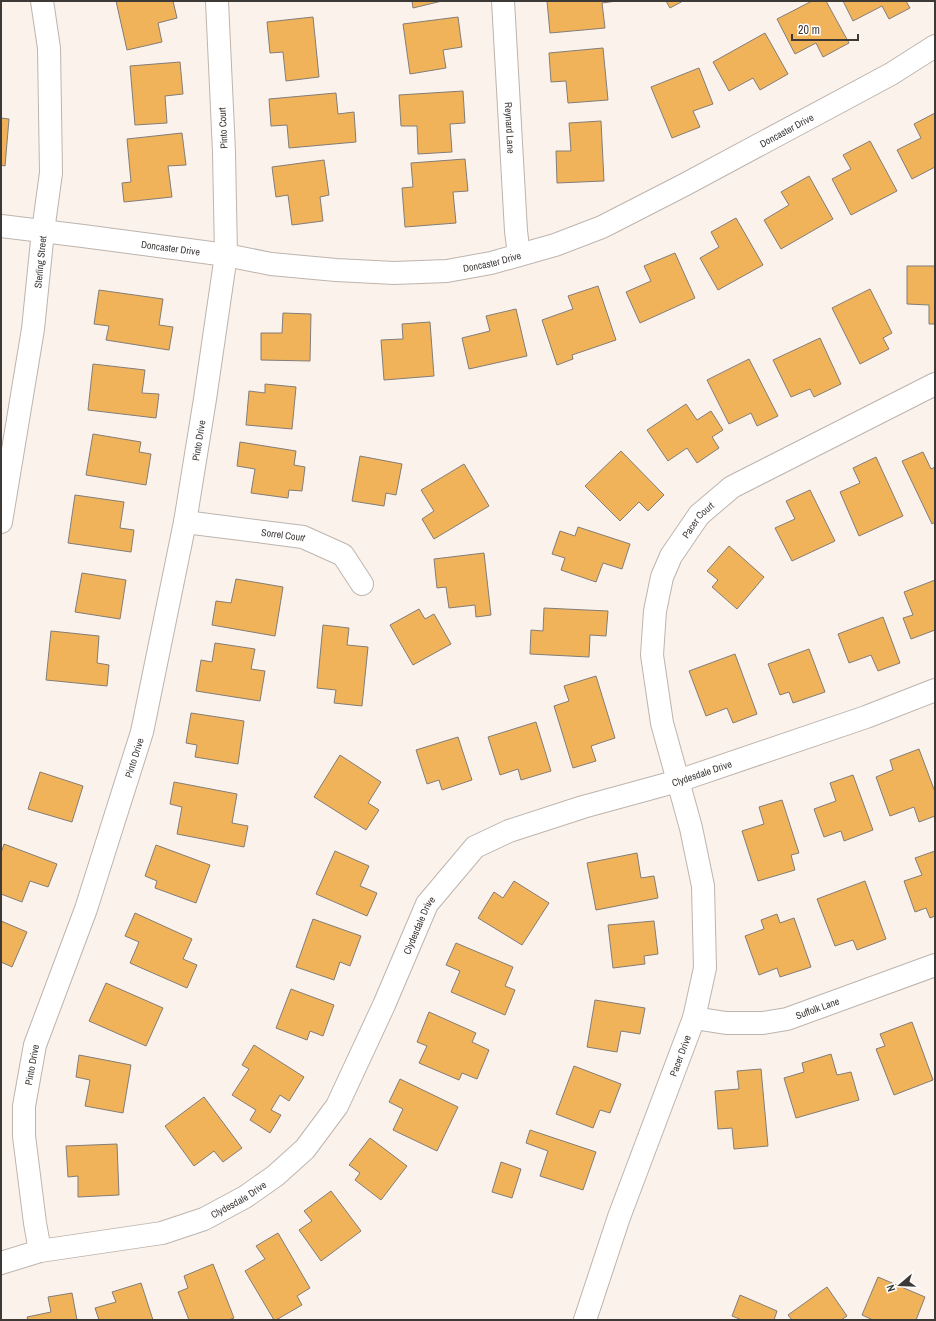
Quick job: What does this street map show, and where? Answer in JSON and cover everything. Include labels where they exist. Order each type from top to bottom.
[{"type":"street","name":"Sterling Street","points":[[1,522],[33,329],[43,231],[51,173],[49,48],[42,1]]},
{"type":"street","name":"Pinto Court","points":[[217,1],[224,152],[226,256]]},
{"type":"street","name":"Reynard Lane","points":[[503,1],[518,255]]},
{"type":"street","name":"Doncaster Drive","points":[[1,226],[91,237],[226,256],[271,264],[336,270],[394,273],[447,271],[491,263],[555,244],[602,227],[684,185],[891,74],[935,46]]},
{"type":"street","name":"Pinto Drive","points":[[40,1251],[24,1136],[24,1106],[35,1045],[86,909],[142,732],[185,522],[226,256]]},
{"type":"street","name":"Pacer Court","points":[[678,781],[662,723],[652,655],[655,611],[662,577],[671,556],[699,515],[732,487],[935,384]]},
{"type":"street","name":"Sorrel Court","points":[[185,522],[303,537],[342,555],[362,584]]},
{"type":"street","name":"Clydesdale Drive","points":[[1,1263],[40,1251],[162,1233],[204,1219],[244,1197],[276,1176],[305,1149],[337,1106],[384,1005],[427,904],[475,847],[509,831],[678,781],[866,717],[935,690]]},
{"type":"street","name":"Pacer Drive","points":[[585,1320],[619,1217],[694,1018],[705,968],[703,886],[678,781]]},
{"type":"street","name":"Suffolk Lane","points":[[694,1018],[726,1023],[762,1023],[788,1019],[935,965]]},
{"type":"building","points":[[116,1],[173,1],[177,18],[158,23],[162,42],[127,50]]},
{"type":"building","points":[[412,1],[442,1],[413,8]]},
{"type":"building","points":[[547,1],[617,1],[602,3],[605,28],[550,33]]},
{"type":"building","points":[[666,1],[683,1],[670,8]]},
{"type":"building","points":[[812,1],[826,1],[849,43],[823,57],[816,43],[795,54],[777,19]]},
{"type":"building","points":[[843,1],[906,1],[910,8],[889,19],[882,6],[853,21]]},
{"type":"building","points":[[313,17],[319,77],[286,81],[283,52],[270,53],[267,22]]},
{"type":"building","points":[[458,17],[462,47],[443,50],[446,68],[410,74],[403,24]]},
{"type":"building","points":[[765,33],[788,74],[760,90],[753,78],[729,91],[713,62]]},
{"type":"building","points":[[603,48],[608,100],[568,103],[566,81],[551,82],[549,53]]},
{"type":"building","points":[[180,62],[183,94],[165,96],[167,123],[135,125],[130,66]]},
{"type":"building","points":[[699,68],[713,104],[693,111],[700,127],[672,138],[651,87]]},
{"type":"building","points":[[463,91],[465,123],[450,124],[452,152],[418,154],[417,126],[401,126],[399,95]]},
{"type":"building","points":[[336,93],[338,114],[354,112],[356,142],[289,148],[287,125],[271,126],[269,99]]},
{"type":"building","points":[[935,113],[935,167],[912,179],[897,150],[921,138],[914,124]]},
{"type":"building","points":[[1,118],[9,119],[5,166],[1,165]]},
{"type":"building","points":[[601,121],[604,181],[557,183],[556,151],[571,151],[569,123]]},
{"type":"building","points":[[182,133],[186,165],[168,166],[172,197],[124,202],[122,183],[131,182],[127,139]]},
{"type":"building","points":[[870,141],[897,191],[851,215],[832,179],[851,169],[843,155]]},
{"type":"building","points":[[465,159],[468,191],[453,192],[456,223],[405,227],[402,188],[413,187],[411,163]]},
{"type":"building","points":[[324,160],[329,195],[320,197],[323,221],[292,225],[288,195],[276,197],[272,167]]},
{"type":"building","points":[[809,176],[833,219],[781,249],[764,220],[789,205],[781,192]]},
{"type":"building","points":[[736,218],[763,265],[718,290],[700,258],[719,247],[711,232]]},
{"type":"building","points":[[675,253],[695,298],[640,323],[626,292],[651,281],[644,266]]},
{"type":"building","points":[[907,266],[935,266],[935,324],[929,324],[929,305],[907,304]]},
{"type":"building","points":[[598,286],[616,340],[572,355],[573,359],[557,365],[542,320],[573,309],[568,296]]},
{"type":"building","points":[[870,289],[892,333],[883,338],[889,349],[860,364],[832,308]]},
{"type":"building","points":[[99,290],[163,299],[159,325],[173,327],[169,350],[106,340],[109,326],[94,324]]},
{"type":"building","points":[[516,309],[527,356],[469,369],[462,338],[490,331],[486,316]]},
{"type":"building","points":[[283,313],[311,314],[310,361],[261,360],[261,333],[282,333]]},
{"type":"building","points":[[430,322],[434,376],[384,380],[381,340],[403,339],[402,324]]},
{"type":"building","points":[[820,338],[841,384],[814,397],[810,389],[791,397],[773,360]]},
{"type":"building","points":[[749,359],[778,416],[757,426],[751,413],[729,424],[707,380]]},
{"type":"building","points":[[93,364],[145,370],[142,393],[159,394],[156,418],[88,410]]},
{"type":"building","points":[[265,384],[296,387],[292,429],[246,425],[249,391],[265,393]]},
{"type":"building","points":[[686,404],[697,420],[711,411],[723,430],[712,437],[719,448],[697,463],[687,448],[668,461],[647,430]]},
{"type":"building","points":[[93,434],[141,442],[139,452],[151,454],[146,485],[86,475]]},
{"type":"building","points":[[240,442],[296,451],[294,465],[305,467],[302,491],[289,490],[288,498],[251,493],[255,469],[237,466]]},
{"type":"building","points":[[621,451],[664,495],[648,511],[639,502],[620,521],[585,486]]},
{"type":"building","points":[[923,452],[931,469],[935,467],[935,522],[932,524],[902,461]]},
{"type":"building","points":[[360,456],[402,464],[396,495],[386,493],[384,506],[352,501]]},
{"type":"building","points":[[876,457],[903,516],[859,536],[840,492],[860,483],[853,468]]},
{"type":"building","points":[[464,464],[489,506],[434,539],[422,519],[434,511],[421,490]]},
{"type":"building","points":[[810,490],[835,541],[792,561],[775,528],[795,519],[786,501]]},
{"type":"building","points":[[75,495],[124,502],[120,528],[134,530],[131,552],[68,543]]},
{"type":"building","points":[[578,527],[630,544],[622,569],[603,563],[596,582],[561,570],[565,558],[552,554],[560,531],[575,536]]},
{"type":"building","points":[[729,546],[764,577],[737,609],[712,587],[718,580],[707,571]]},
{"type":"building","points":[[484,553],[491,615],[476,617],[475,605],[449,608],[446,587],[437,588],[434,559]]},
{"type":"building","points":[[82,573],[126,580],[120,619],[75,612]]},
{"type":"building","points":[[236,579],[283,587],[275,636],[212,625],[216,601],[231,603]]},
{"type":"building","points":[[935,580],[935,630],[911,639],[903,618],[913,615],[904,592]]},
{"type":"building","points":[[544,608],[608,611],[606,636],[590,635],[589,657],[530,654],[531,630],[543,631]]},
{"type":"building","points":[[419,609],[425,619],[434,614],[451,644],[413,665],[390,625]]},
{"type":"building","points":[[883,617],[900,663],[878,671],[871,655],[849,663],[838,634]]},
{"type":"building","points":[[323,625],[349,628],[347,645],[368,647],[362,706],[334,703],[336,690],[317,688]]},
{"type":"building","points":[[51,631],[99,636],[97,663],[109,665],[107,686],[46,680]]},
{"type":"building","points":[[215,643],[255,649],[251,669],[265,671],[260,701],[196,691],[201,660],[212,662]]},
{"type":"building","points":[[809,649],[825,692],[793,703],[789,692],[780,695],[768,664]]},
{"type":"building","points":[[735,654],[757,714],[733,723],[727,708],[706,716],[689,671]]},
{"type":"building","points":[[596,676],[615,738],[591,746],[596,761],[573,768],[554,706],[569,701],[564,686]]},
{"type":"building","points":[[191,713],[244,721],[238,764],[195,757],[197,745],[186,743]]},
{"type":"building","points":[[536,722],[551,771],[521,780],[518,769],[500,775],[488,737]]},
{"type":"building","points":[[458,737],[472,780],[442,790],[439,780],[427,784],[416,750]]},
{"type":"building","points":[[919,749],[935,792],[935,816],[919,822],[914,807],[890,816],[876,777],[893,770],[890,760]]},
{"type":"building","points":[[340,755],[381,782],[368,803],[379,810],[366,830],[314,797]]},
{"type":"building","points":[[40,772],[83,786],[72,822],[28,809]]},
{"type":"building","points":[[853,775],[873,830],[844,841],[841,831],[824,837],[814,809],[836,801],[830,783]]},
{"type":"building","points":[[174,782],[237,794],[232,823],[248,826],[244,847],[177,834],[182,807],[170,804]]},
{"type":"building","points":[[782,800],[799,853],[791,855],[795,870],[758,881],[742,831],[764,824],[759,807]]},
{"type":"building","points":[[4,844],[57,864],[48,887],[30,881],[22,902],[1,894],[1,853]]},
{"type":"building","points":[[156,845],[210,865],[196,903],[155,888],[157,881],[145,876]]},
{"type":"building","points":[[335,851],[369,866],[360,886],[377,893],[367,916],[316,894]]},
{"type":"building","points":[[935,851],[935,916],[930,918],[926,908],[915,912],[904,881],[922,875],[915,858]]},
{"type":"building","points":[[637,853],[641,878],[654,876],[658,898],[596,910],[587,863]]},
{"type":"building","points":[[514,881],[549,903],[522,945],[478,918],[494,892],[503,898]]},
{"type":"building","points":[[865,881],[886,939],[857,950],[853,940],[835,946],[817,899]]},
{"type":"building","points":[[135,913],[192,939],[183,959],[197,965],[187,988],[130,963],[139,942],[125,936]]},
{"type":"building","points":[[777,914],[780,923],[794,918],[811,967],[780,977],[777,968],[759,975],[745,936],[764,929],[761,920]]},
{"type":"building","points":[[313,919],[361,936],[350,966],[340,962],[334,980],[296,967]]},
{"type":"building","points":[[1,921],[27,932],[12,967],[1,962]]},
{"type":"building","points":[[654,921],[658,954],[644,956],[645,964],[613,968],[608,925]]},
{"type":"building","points":[[456,943],[513,967],[505,986],[515,990],[505,1015],[451,992],[460,971],[446,965]]},
{"type":"building","points":[[106,983],[163,1008],[146,1046],[89,1021]]},
{"type":"building","points":[[291,989],[334,1005],[323,1036],[310,1031],[307,1040],[276,1028]]},
{"type":"building","points":[[595,1000],[645,1008],[640,1034],[621,1031],[617,1052],[587,1047]]},
{"type":"building","points":[[429,1012],[476,1033],[472,1042],[489,1050],[477,1079],[462,1073],[459,1080],[419,1063],[427,1046],[417,1042]]},
{"type":"building","points":[[912,1022],[933,1080],[894,1095],[876,1049],[885,1046],[880,1034]]},
{"type":"building","points":[[254,1045],[304,1077],[289,1101],[280,1095],[271,1110],[281,1115],[270,1133],[250,1120],[256,1110],[232,1095],[249,1069],[242,1065]]},
{"type":"building","points":[[831,1054],[837,1075],[851,1072],[859,1100],[796,1118],[784,1078],[804,1072],[802,1063]]},
{"type":"building","points":[[79,1055],[131,1065],[123,1113],[85,1106],[90,1080],[76,1077]]},
{"type":"building","points":[[574,1066],[621,1084],[610,1113],[600,1110],[593,1128],[556,1114]]},
{"type":"building","points":[[761,1069],[768,1146],[734,1149],[732,1128],[718,1129],[715,1091],[739,1089],[737,1071]]},
{"type":"building","points":[[400,1079],[458,1107],[437,1151],[393,1130],[403,1109],[389,1102]]},
{"type":"building","points":[[204,1097],[242,1148],[223,1162],[214,1151],[194,1166],[165,1126]]},
{"type":"building","points":[[530,1130],[596,1152],[583,1190],[540,1176],[548,1151],[526,1143]]},
{"type":"building","points":[[370,1138],[407,1166],[381,1200],[355,1180],[360,1173],[349,1165]]},
{"type":"building","points":[[117,1144],[119,1195],[78,1197],[78,1176],[68,1177],[66,1146]]},
{"type":"building","points":[[501,1162],[521,1169],[512,1198],[492,1192]]},
{"type":"building","points":[[331,1191],[361,1231],[321,1261],[299,1230],[312,1221],[304,1211]]},
{"type":"building","points":[[278,1233],[310,1288],[297,1296],[302,1305],[274,1320],[245,1271],[265,1259],[256,1246]]},
{"type":"building","points":[[213,1264],[234,1318],[228,1320],[189,1320],[178,1292],[188,1288],[184,1276]]},
{"type":"building","points":[[878,1277],[925,1297],[916,1320],[873,1320],[862,1315]]},
{"type":"building","points":[[141,1283],[153,1320],[99,1320],[95,1308],[116,1302],[112,1292]]},
{"type":"building","points":[[827,1287],[847,1316],[841,1320],[792,1320],[788,1315]]},
{"type":"building","points":[[72,1293],[77,1320],[28,1320],[27,1317],[51,1312],[48,1297]]},
{"type":"building","points":[[740,1295],[777,1311],[774,1320],[742,1320],[732,1316]]}]
